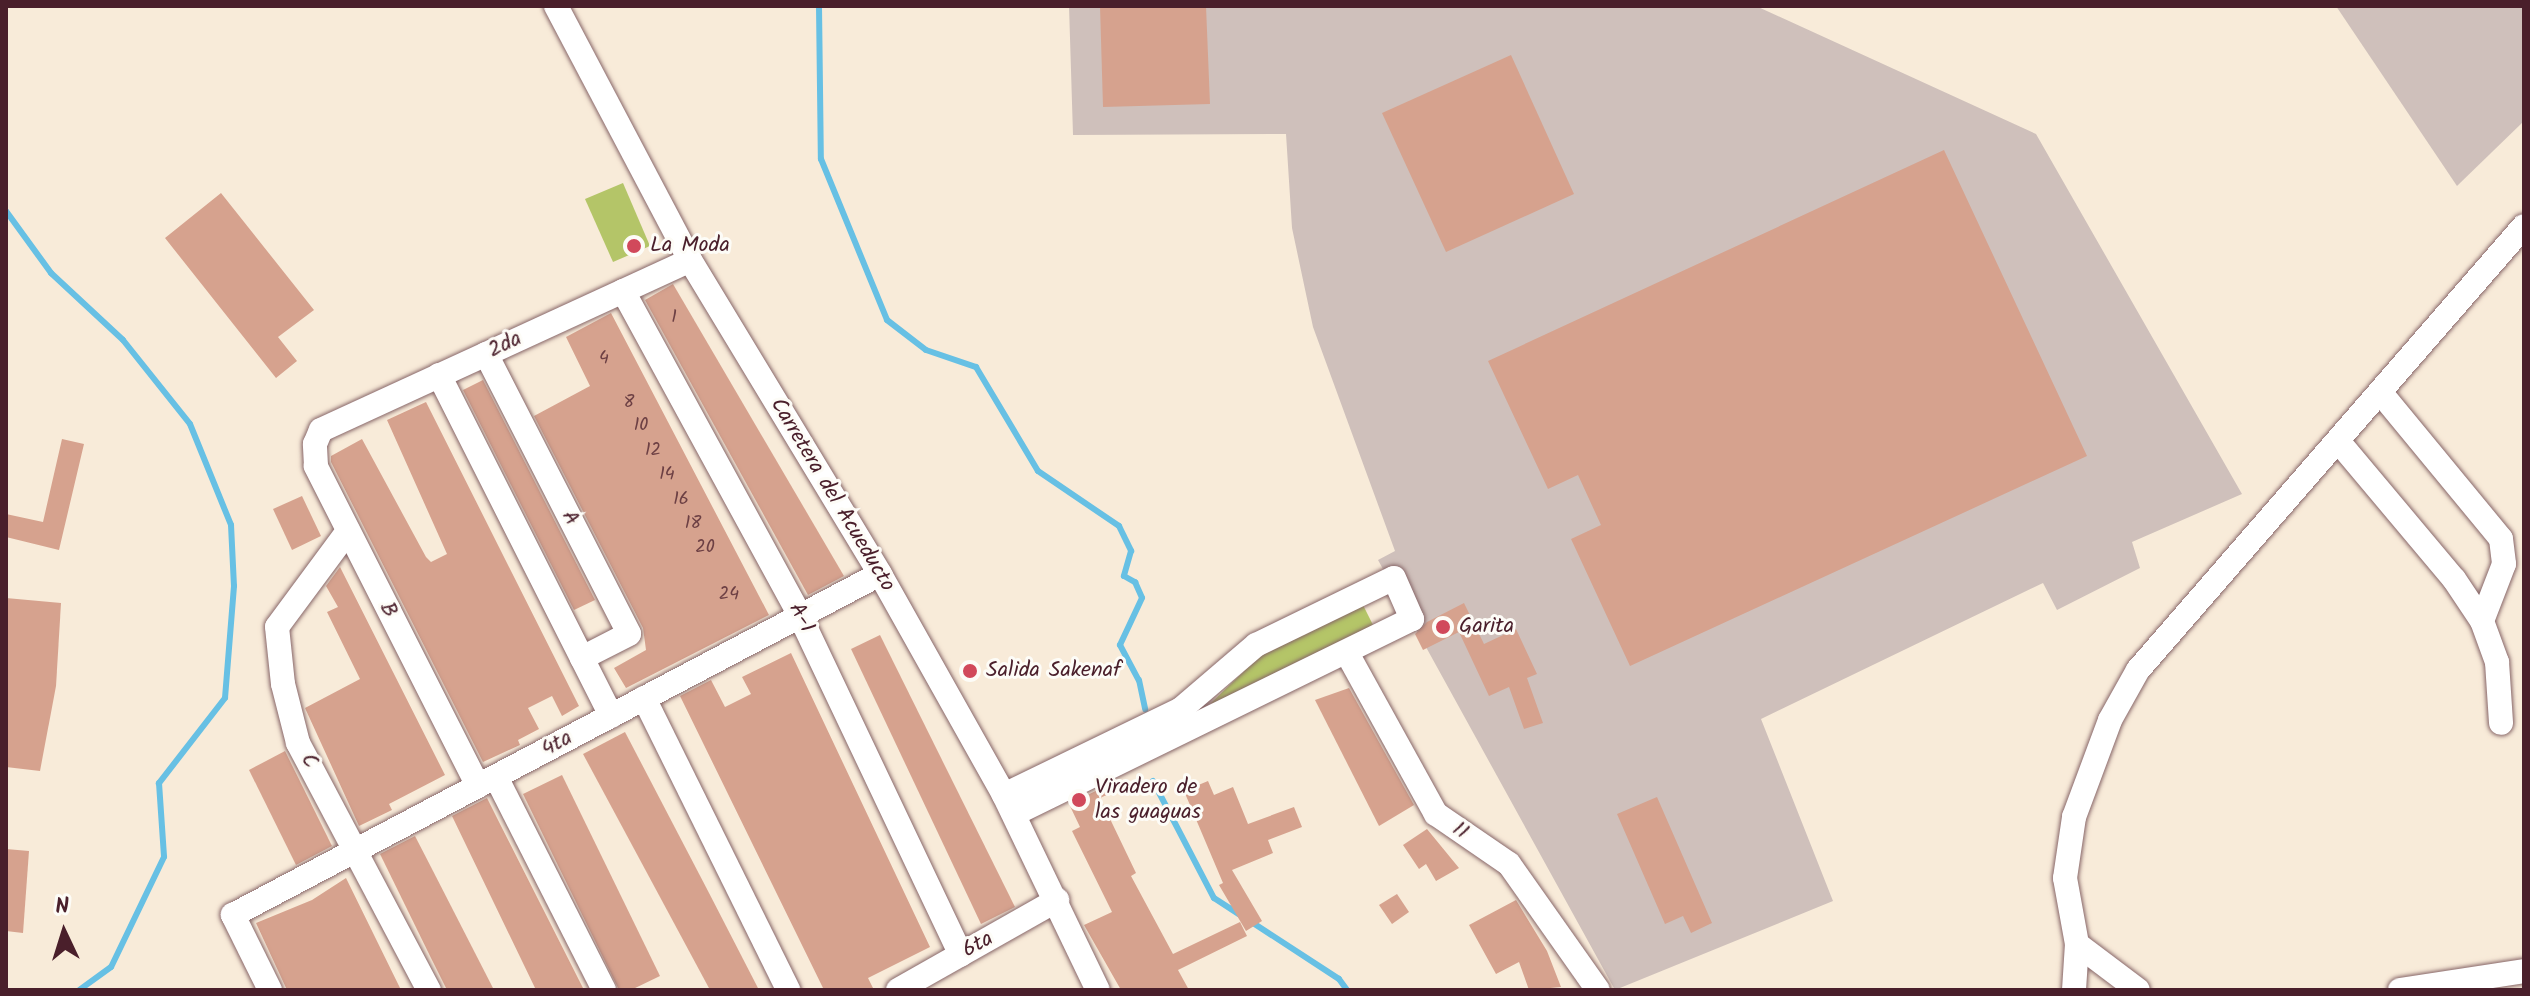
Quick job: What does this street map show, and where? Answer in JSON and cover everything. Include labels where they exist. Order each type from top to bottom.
[{"type":"street","name":"Carretera del Acueducto","points":[[556,6],[690,260],[880,574],[1009,804],[1098,990]]},
{"type":"street","points":[[2074,990],[2077,944],[2065,878],[2074,817],[2110,720],[2138,670],[2380,392],[2519,244]]},
{"type":"street","name":"2da","points":[[321,430],[690,260]]},
{"type":"street","name":"A-1","points":[[623,291],[800,616],[961,955]]},
{"type":"street","name":"A","points":[[486,354],[629,634],[582,658]]},
{"type":"street","points":[[439,375],[611,716]]},
{"type":"street","points":[[2380,392],[2501,539],[2504,564],[2482,621]]},
{"type":"street","name":"B","points":[[321,430],[315,444],[316,466],[348,531],[604,990]]},
{"type":"street","points":[[2338,441],[2454,579],[2482,621],[2497,662],[2501,723]]},
{"type":"street","name":"C","points":[[348,531],[277,627],[283,684],[298,743],[358,849],[429,990]]},
{"type":"street","name":"4ta","points":[[270,990],[233,915],[880,574]]},
{"type":"street","points":[[1394,578],[1412,619],[1347,653],[1009,804],[1181,709],[1256,645],[1394,578]]},
{"type":"street","name":"11","points":[[1347,653],[1436,814],[1509,864],[1598,990]]},
{"type":"street","points":[[644,698],[788,990]]},
{"type":"street","name":"6ta","points":[[898,990],[1057,900]]},
{"type":"street","points":[[2077,944],[2138,990]]},
{"type":"street","points":[[2400,990],[2524,971]]},
{"type":"shaded area","points":[[1069,6],[1756,6],[2036,134],[2242,494],[2132,542],[2140,568],[2057,610],[2043,583],[1761,719],[1833,901],[1615,990],[1378,560],[1395,551],[1313,327],[1292,228],[1286,134],[1073,135]]},
{"type":"shaded area","points":[[2336,6],[2524,6],[2524,121],[2457,186]]},
{"type":"green space","points":[[623,183],[650,246],[613,262],[585,199]]},
{"type":"green space","points":[[1363,605],[1376,631],[1215,707],[1211,703],[1264,652]]},
{"type":"building","points":[[1100,6],[1206,6],[1210,104],[1103,107]]},
{"type":"building","points":[[1511,55],[1574,194],[1446,252],[1382,113]]},
{"type":"building","points":[[1944,150],[2087,456],[1630,666],[1571,539],[1601,525],[1578,475],[1548,489],[1488,361]]},
{"type":"building","points":[[221,193],[314,310],[278,337],[297,361],[276,378],[165,238]]},
{"type":"building","points":[[673,284],[844,576],[808,595],[645,300]]},
{"type":"building","points":[[611,313],[769,615],[626,688],[614,668],[646,650],[643,628],[534,416],[590,386],[566,337]]},
{"type":"building","points":[[483,380],[595,600],[574,610],[463,390]]},
{"type":"building","points":[[426,402],[579,706],[562,716],[552,696],[528,708],[539,729],[518,740],[520,745],[483,762],[331,462],[331,456],[362,439],[426,557],[431,562],[447,554],[387,420]]},
{"type":"building","points":[[62,439],[84,444],[59,550],[6,537],[6,514],[43,522]]},
{"type":"building","points":[[302,496],[321,536],[292,550],[273,509]]},
{"type":"building","points":[[340,567],[445,775],[389,804],[392,810],[359,826],[305,708],[360,679],[327,612],[338,607],[326,586]]},
{"type":"building","points":[[6,598],[61,603],[56,686],[40,771],[6,767]]},
{"type":"building","points":[[1464,603],[1484,644],[1516,629],[1537,674],[1527,678],[1543,723],[1524,729],[1509,687],[1489,696],[1459,632],[1423,650],[1415,634],[1427,622]]},
{"type":"building","points":[[880,635],[1015,907],[981,924],[851,649]]},
{"type":"building","points":[[791,653],[930,947],[868,978],[874,990],[824,990],[680,696],[711,680],[725,707],[751,694],[742,677]]},
{"type":"building","points":[[1349,688],[1414,805],[1379,826],[1315,700]]},
{"type":"building","points":[[625,732],[759,990],[710,990],[583,754]]},
{"type":"building","points":[[285,751],[332,846],[296,865],[249,770]]},
{"type":"building","points":[[562,775],[660,976],[631,990],[619,990],[523,794]]},
{"type":"building","points":[[1118,780],[1122,788],[1100,798],[1136,873],[1131,876],[1173,954],[1240,922],[1247,936],[1178,970],[1189,990],[1121,990],[1084,925],[1112,912],[1072,831],[1080,827],[1069,804]]},
{"type":"building","points":[[1208,781],[1214,795],[1233,787],[1248,824],[1294,807],[1302,827],[1268,840],[1273,853],[1232,870],[1262,921],[1246,931],[1219,885],[1223,883],[1184,791]]},
{"type":"building","points":[[1657,797],[1712,923],[1691,933],[1683,916],[1665,924],[1617,814]]},
{"type":"building","points":[[487,798],[584,990],[536,990],[452,816]]},
{"type":"building","points":[[1427,829],[1459,868],[1436,881],[1426,864],[1419,869],[1403,845]]},
{"type":"building","points":[[415,836],[494,990],[447,990],[380,854]]},
{"type":"building","points":[[6,849],[29,851],[23,933],[6,931]]},
{"type":"building","points":[[346,878],[401,990],[287,990],[256,923],[312,900]]},
{"type":"building","points":[[1397,894],[1409,912],[1392,924],[1379,905]]},
{"type":"building","points":[[1516,900],[1547,951],[1561,987],[1529,990],[1519,962],[1496,974],[1469,925]]},
{"type":"waterway","points":[[819,6],[821,159],[887,320],[926,350],[976,367],[1038,471],[1119,526],[1131,551],[1124,576],[1135,582],[1142,598],[1120,645],[1139,680],[1145,709]]},
{"type":"waterway","points":[[6,211],[51,273],[123,340],[190,424],[231,525],[234,586],[225,698],[159,783],[164,857],[111,967],[79,990]]},
{"type":"waterway","points":[[1153,781],[1214,898],[1240,915]]},
{"type":"waterway","points":[[1250,921],[1339,979],[1347,990]]},
{"type":"place","name":"La Moda","points":[[634,246]]},
{"type":"place","name":"Garita","points":[[1443,627]]},
{"type":"place","name":"Salida Sakenaf","points":[[970,671]]},
{"type":"place","name":"Viradero de las guaguas","points":[[1079,800]]}]
